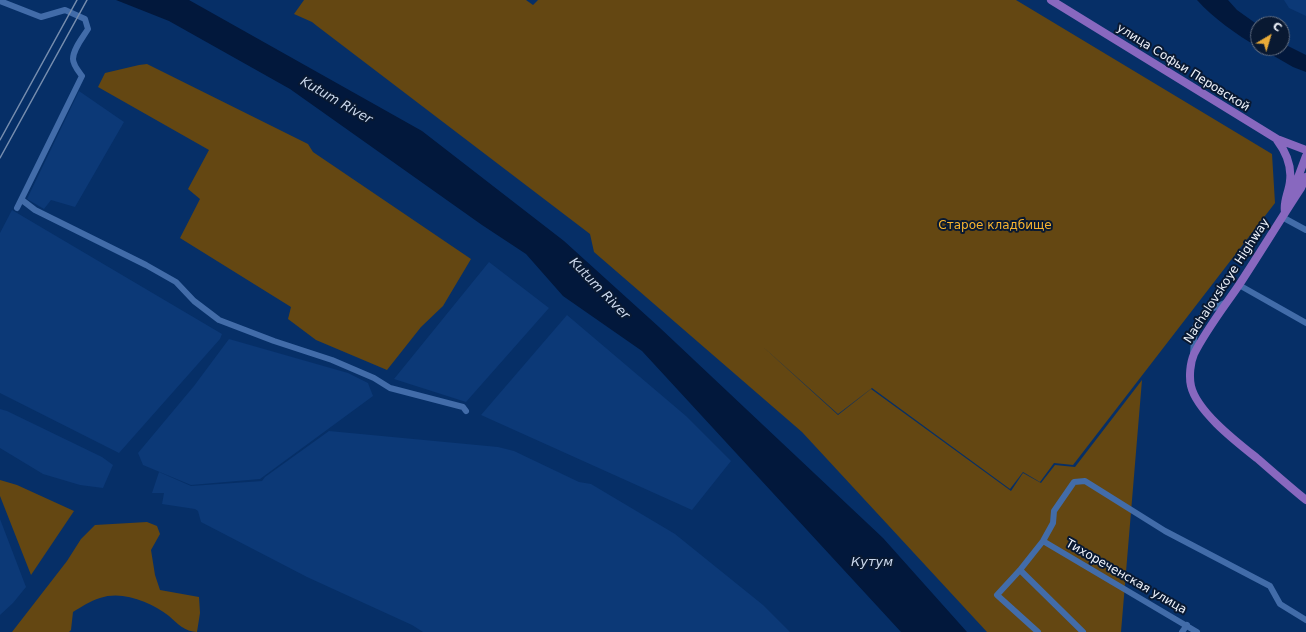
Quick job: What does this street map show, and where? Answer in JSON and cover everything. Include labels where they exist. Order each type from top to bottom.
[{"type":"main road","name":"улица Софьи Перовской","points":[[1051,0],[1276,139],[1306,150]]},
{"type":"main road","points":[[1276,139],[1285,151],[1289,162],[1290,181],[1283,215]]},
{"type":"main road","points":[[1283,215],[1306,156]]},
{"type":"main road","points":[[1283,215],[1301,188],[1306,177]]},
{"type":"main road","points":[[1283,215],[1306,189]]},
{"type":"main road","name":"Nachalovskoye Highway","points":[[1283,215],[1194,354],[1190,375],[1191,387],[1204,411],[1306,500]]},
{"type":"street","points":[[0,1],[41,17],[64,10],[85,20],[88,29],[76,50],[73,59],[76,68],[82,76],[17,208]]},
{"type":"street","points":[[22,200],[35,210],[146,265],[176,282],[194,301],[219,320],[332,360],[374,378],[390,388],[464,407],[466,411]]},
{"type":"street","points":[[1283,215],[1306,230]]},
{"type":"street","points":[[1239,285],[1306,323]]},
{"type":"street","points":[[1192,362],[1195,327],[1205,312],[1228,301]]},
{"type":"street","points":[[1038,632],[998,595],[1043,541],[1053,523],[1054,511],[1074,482],[1085,481],[1165,531],[1270,586],[1280,604],[1306,620]]},
{"type":"street","name":"Тихореченская улица","points":[[1043,541],[1197,632]]},
{"type":"street","points":[[1020,570],[1083,632]]},
{"type":"street","points":[[1182,632],[1187,625]]},
{"type":"shaded area","points":[[1284,0],[1306,0],[1306,16],[1289,8]]},
{"type":"shaded area","points":[[79,91],[124,122],[75,207],[51,200],[44,209],[27,199]]},
{"type":"shaded area","points":[[12,210],[222,334],[220,339],[119,453],[0,393],[0,233]]},
{"type":"shaded area","points":[[489,262],[549,308],[466,402],[394,379]]},
{"type":"shaded area","points":[[567,315],[686,416],[731,461],[692,510],[481,415]]},
{"type":"shaded area","points":[[229,339],[348,373],[368,383],[373,396],[260,479],[191,485],[143,465],[138,453],[194,386]]},
{"type":"shaded area","points":[[0,409],[102,457],[113,465],[103,488],[80,485],[43,474],[0,448]]},
{"type":"shaded area","points":[[329,431],[498,447],[514,451],[579,482],[591,484],[675,534],[763,605],[790,632],[423,632],[412,625],[307,577],[201,522],[198,511],[195,509],[162,504],[164,493],[152,493],[159,472],[191,486],[262,481],[265,477]]},
{"type":"shaded area","points":[[0,519],[26,587],[13,603],[0,615]]},
{"type":"green space","name":"Старое кладбище","points":[[304,0],[526,0],[533,5],[538,0],[1016,0],[1272,154],[1275,203],[1073,465],[1054,463],[1040,482],[1023,472],[1010,489],[872,388],[838,414],[761,345],[838,415],[871,389],[1011,491],[1023,473],[1041,483],[1055,465],[1075,467],[1142,380],[1121,632],[987,632],[802,432],[594,252],[590,234],[312,22],[294,14]]},
{"type":"green space","points":[[147,64],[308,144],[313,152],[471,259],[443,306],[421,327],[387,370],[316,340],[288,319],[291,307],[180,238],[200,199],[188,189],[209,150],[98,87],[105,73]]},
{"type":"green space","points":[[0,480],[17,485],[74,511],[31,575],[0,496]]},
{"type":"green space","points":[[147,522],[157,526],[160,534],[151,550],[155,575],[160,590],[199,597],[200,613],[197,632],[185,629],[154,606],[127,596],[118,595],[96,599],[73,612],[71,630],[69,632],[12,632],[67,561],[81,539],[95,525]]},
{"type":"water","name":"Кутум","points":[[116,0],[189,0],[422,131],[564,241],[659,327],[883,538],[967,632],[901,632],[642,351],[563,296],[526,254],[482,225],[290,89],[169,21]]},
{"type":"water","points":[[1197,0],[1228,0],[1237,10],[1250,19],[1250,42],[1226,26]]},
{"type":"water","points":[[1290,47],[1306,55],[1306,72],[1293,67],[1274,56],[1290,56]]},
{"type":"railway","points":[[0,140],[77,0]]},
{"type":"railway","points":[[0,158],[87,0]]},
{"type":"water label","name":"Kutum River","points":[[336,101]]},
{"type":"water label","name":"Kutum River","points":[[599,289]]}]
